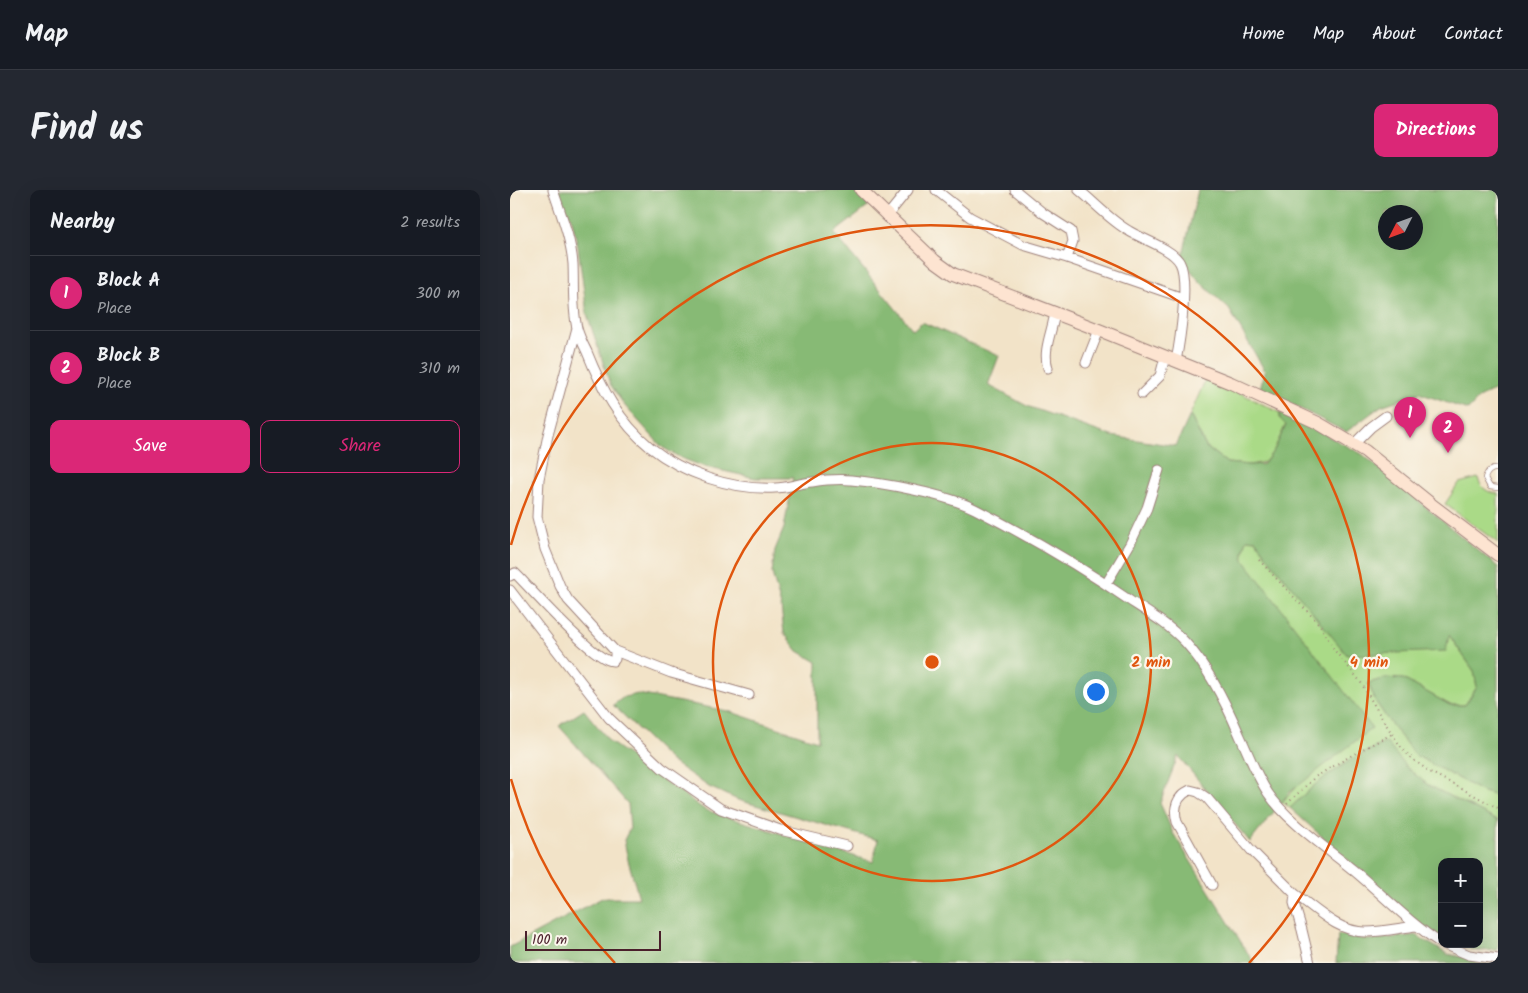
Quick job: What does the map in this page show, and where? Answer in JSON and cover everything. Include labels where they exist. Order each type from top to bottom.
[{"type":"street","points":[[554,190],[572,260],[577,328],[609,399],[631,428],[650,447],[708,480],[740,486],[775,488],[813,482],[850,480],[931,494],[971,507],[1068,560],[1162,622],[1185,642],[1218,689],[1269,795],[1284,811],[1416,926],[1438,941]]},
{"type":"street","points":[[862,190],[935,261],[953,274],[1055,312],[1231,383],[1318,422],[1365,451],[1425,500],[1498,554]]},
{"type":"street","points":[[887,216],[908,190]]},
{"type":"street","points":[[936,190],[970,217],[1023,245],[1183,298]]},
{"type":"street","points":[[1014,190],[1043,213],[1071,231],[1073,240],[1067,258]]},
{"type":"street","points":[[1079,190],[1111,220],[1173,255],[1182,264],[1182,327],[1171,359],[1160,376],[1142,394]]},
{"type":"street","points":[[1048,368],[1046,360],[1055,312]]},
{"type":"street","points":[[577,328],[539,478],[537,517],[545,549],[560,586],[568,600],[615,651],[671,673],[749,695]]},
{"type":"street","points":[[1086,363],[1099,330]]},
{"type":"street","points":[[1354,444],[1371,427],[1386,416]]},
{"type":"street","points":[[1106,584],[1130,544],[1147,508],[1159,470]]},
{"type":"street","points":[[510,576],[515,572],[584,643],[605,660],[616,659],[615,651]]},
{"type":"street","points":[[510,590],[609,718],[662,768],[721,809],[780,830],[847,846]]},
{"type":"street","points":[[1212,885],[1174,814],[1180,797],[1190,790],[1198,792],[1207,798],[1251,850],[1295,894],[1340,927],[1364,932],[1377,932],[1390,928],[1416,926]]},
{"type":"street","points":[[1295,894],[1294,903],[1310,963]]},
{"type":"street","points":[[1452,948],[1469,955],[1498,959]]},
{"type":"lane","points":[[1498,469],[1494,468],[1489,471],[1485,478],[1490,487],[1498,488]]},
{"type":"path","points":[[1259,560],[1320,625],[1335,651],[1360,681],[1403,750],[1415,762],[1430,772],[1498,808]]},
{"type":"path","points":[[1284,807],[1315,777],[1392,734]]},
{"type":"green space","points":[[557,190],[852,190],[869,206],[834,233],[913,330],[922,322],[999,356],[988,385],[1027,406],[1111,436],[1176,446],[1190,415],[1206,447],[1227,463],[1249,465],[1264,464],[1274,450],[1286,425],[1280,419],[1280,413],[1362,454],[1498,567],[1498,796],[1483,792],[1415,755],[1376,702],[1368,683],[1387,678],[1403,679],[1450,705],[1465,705],[1477,687],[1474,671],[1449,635],[1446,651],[1347,655],[1265,554],[1256,540],[1247,539],[1243,553],[1244,560],[1372,728],[1289,793],[1250,842],[1178,756],[1160,803],[1173,833],[1254,963],[510,963],[510,947],[602,898],[639,898],[624,840],[630,828],[628,804],[559,726],[584,710],[610,742],[705,810],[873,862],[878,840],[738,800],[709,787],[671,761],[613,705],[624,697],[638,694],[728,711],[817,741],[817,662],[798,651],[784,633],[781,606],[772,573],[775,550],[784,528],[793,478],[755,478],[705,467],[681,458],[662,447],[625,406],[610,384],[587,314],[578,247],[572,220]]},
{"type":"green space","points":[[1198,190],[1498,190],[1498,389],[1480,397],[1468,410],[1419,393],[1381,406],[1346,432],[1260,388],[1265,371],[1229,309],[1200,282],[1182,259]]},
{"type":"green space","points":[[1207,376],[1280,413],[1280,419],[1286,424],[1274,450],[1265,462],[1249,465],[1227,463],[1206,447],[1190,415]]},
{"type":"green space","points":[[1478,478],[1485,489],[1498,493],[1498,543],[1445,504],[1459,483]]},
{"type":"green space","points":[[1247,539],[1256,539],[1265,554],[1449,635],[1474,671],[1477,687],[1465,705],[1450,705],[1403,679],[1368,683],[1376,702],[1415,755],[1483,792],[1498,796],[1498,821],[1428,785],[1407,768],[1386,743],[1352,759],[1317,783],[1290,808],[1282,802],[1303,781],[1244,560],[1243,553]]},
{"type":"green space","points":[[1386,742],[1407,768],[1428,785],[1498,821],[1498,950],[1478,951],[1468,948],[1483,948],[1483,858],[1438,858],[1438,936],[1415,920],[1290,808],[1317,783],[1352,759]]},
{"type":"green space","points":[[1338,934],[1369,940],[1416,935],[1447,954],[1493,963],[1336,963]]},
{"type":"place","name":"Block A","points":[[1410,438]]},
{"type":"place","name":"Block B","points":[[1448,453]]}]
